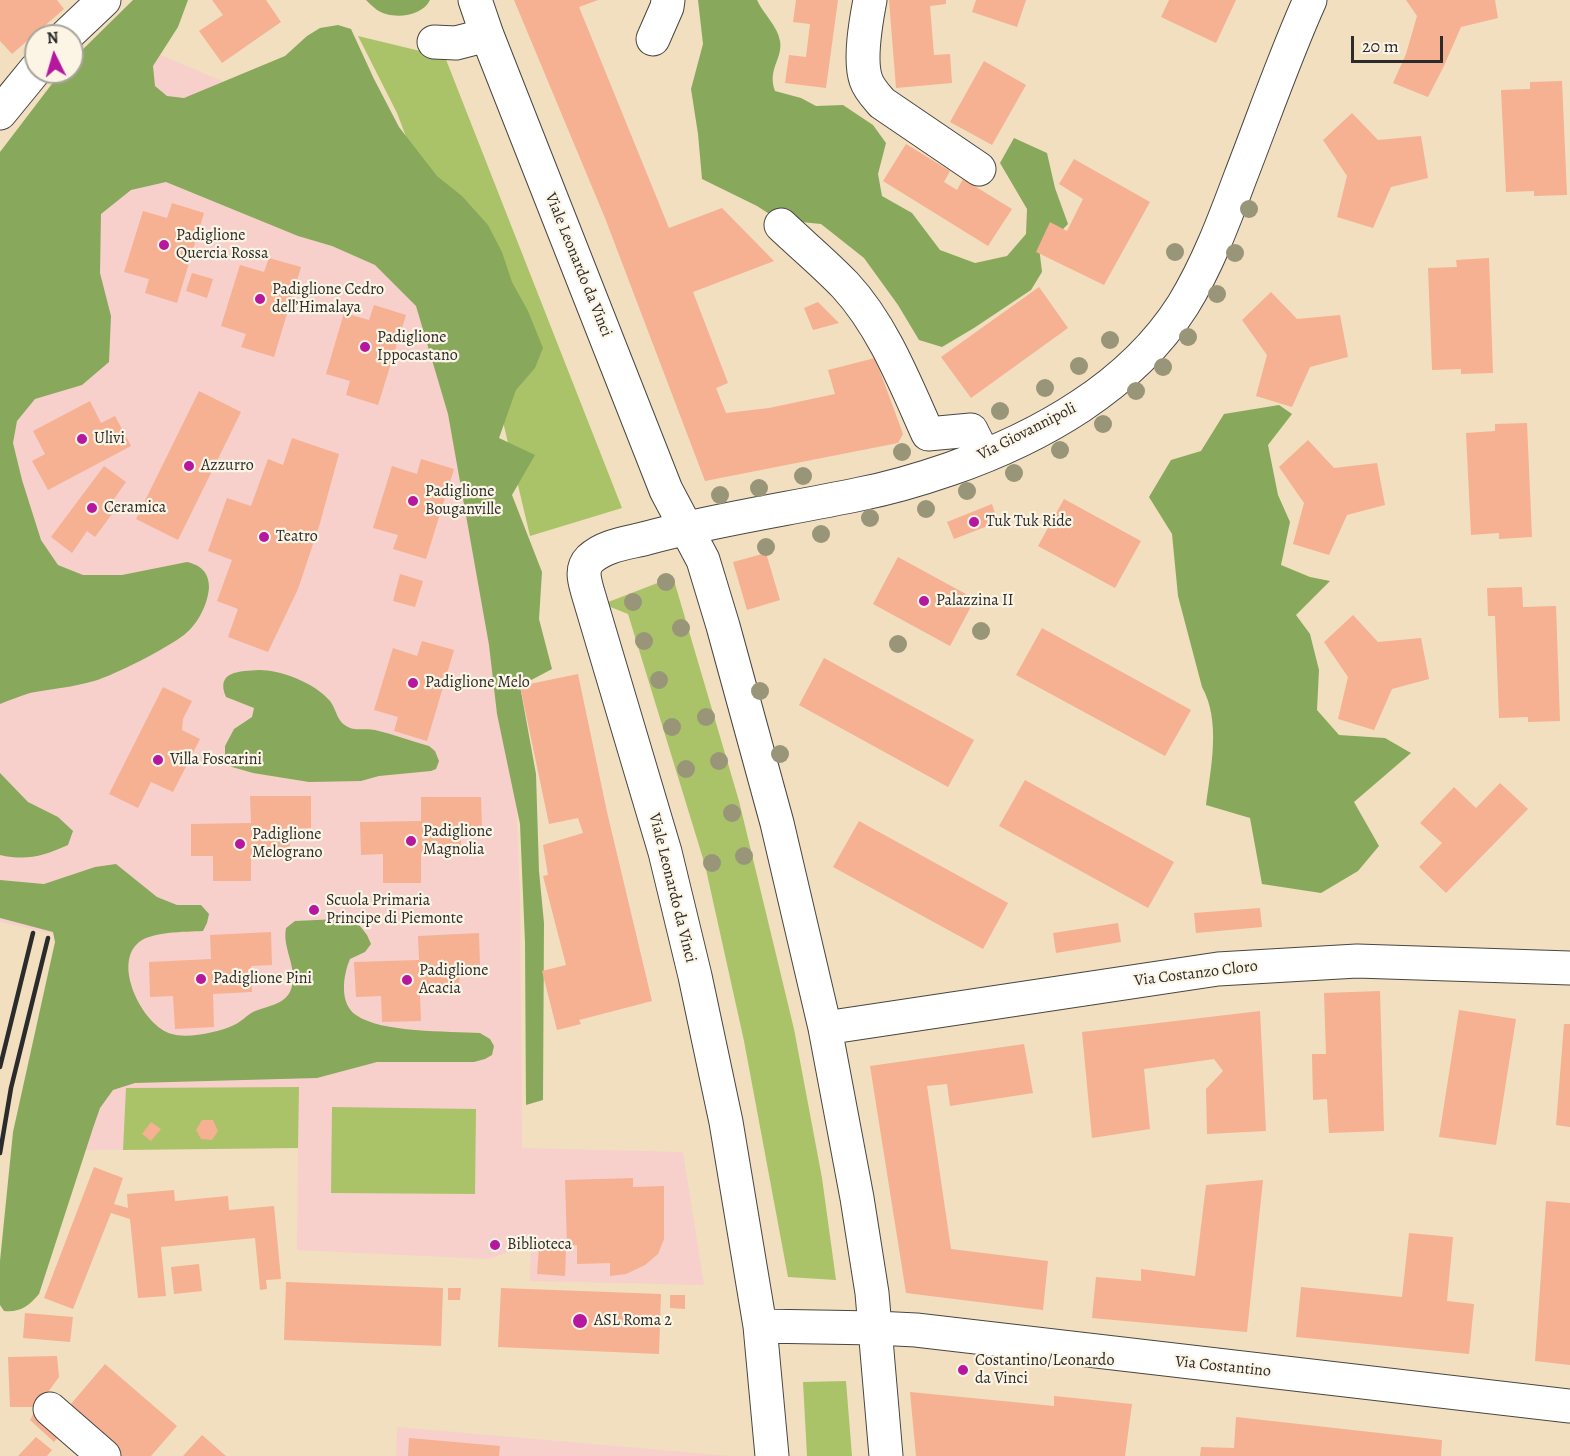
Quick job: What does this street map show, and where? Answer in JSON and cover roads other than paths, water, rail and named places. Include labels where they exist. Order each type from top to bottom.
[{"type":"street","points":[[79,24],[104,0]]},
{"type":"street","name":"Viale Leonardo da Vinci","points":[[475,0],[666,490],[703,560],[753,737],[777,823],[825,1028],[857,1198],[876,1328],[886,1456]]},
{"type":"street","points":[[653,39],[669,0]]},
{"type":"street","points":[[870,0],[864,58],[865,78],[872,91],[882,103],[979,170]]},
{"type":"street","name":"Via Giovannipoli","points":[[687,527],[875,491],[950,469],[984,456],[1052,423],[1098,393],[1149,349],[1177,313],[1203,267],[1222,225],[1310,0]]},
{"type":"street","points":[[434,42],[456,43],[487,35]]},
{"type":"street","points":[[0,112],[24,83]]},
{"type":"street","points":[[782,225],[846,286],[875,326],[928,434],[971,430],[984,456]]},
{"type":"street","name":"Viale Leonardo da Vinci","points":[[687,527],[606,549],[587,563],[584,576],[665,852],[695,976],[726,1122],[759,1326],[772,1456]]},
{"type":"street","name":"Via Costanzo Cloro","points":[[825,1028],[1218,969],[1357,961],[1570,968]]},
{"type":"street","points":[[759,1326],[876,1328]]},
{"type":"street","name":"Via Costantino","points":[[876,1328],[916,1330],[1570,1406]]},
{"type":"street","points":[[50,1409],[104,1456]]},
{"type":"railway","points":[[0,1067],[33,933]]},
{"type":"railway","points":[[0,1153],[11,1088],[48,938]]},
{"type":"place","name":"Padiglione Quercia Rossa","points":[[164,245]]},
{"type":"place","name":"Padiglione Cedro dell’Himalaya","points":[[260,299]]},
{"type":"place","name":"Padiglione Ippocastano","points":[[365,347]]},
{"type":"place","name":"Ulivi","points":[[82,439]]},
{"type":"place","name":"Azzurro","points":[[189,466]]},
{"type":"place","name":"Padiglione Bouganville","points":[[413,501]]},
{"type":"place","name":"Ceramica","points":[[92,508]]},
{"type":"place","name":"Tuk Tuk Ride","points":[[974,522]]},
{"type":"place","name":"Teatro","points":[[264,537]]},
{"type":"place","name":"Palazzina II","points":[[924,601]]},
{"type":"place","name":"Padiglione Melo","points":[[413,683]]},
{"type":"place","name":"Villa Foscarini","points":[[158,760]]},
{"type":"place","name":"Padiglione Magnolia","points":[[411,841]]},
{"type":"place","name":"Padiglione Melograno","points":[[240,844]]},
{"type":"place","name":"Scuola Primaria Principe di Piemonte","points":[[314,910]]},
{"type":"place","name":"Padiglione Pini","points":[[201,979]]},
{"type":"place","name":"Padiglione Acacia","points":[[407,980]]},
{"type":"place","name":"Biblioteca","points":[[495,1245]]},
{"type":"place","name":"ASL Roma 2","points":[[580,1321]]},
{"type":"place","name":"Costantino/Leonardo da Vinci","points":[[963,1370]]}]
